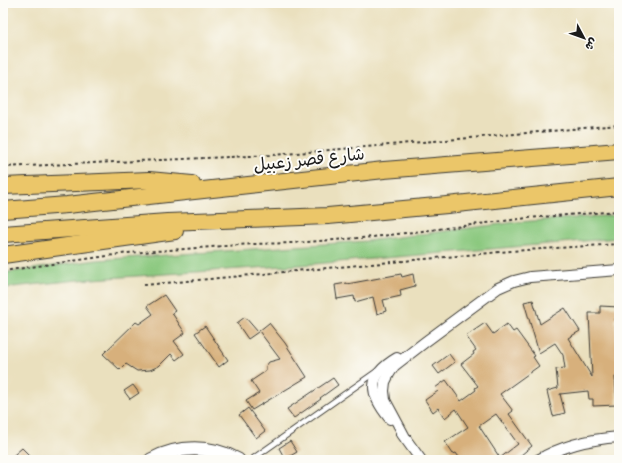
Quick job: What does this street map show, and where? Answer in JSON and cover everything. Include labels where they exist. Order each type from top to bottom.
[{"type":"main road","name":"شارع قصر زعبيل","points":[[3,210],[67,205],[384,170],[619,151]]},
{"type":"main road","points":[[3,186],[149,180],[182,182],[213,188]]},
{"type":"main road","points":[[3,234],[168,222],[328,216],[619,187]]},
{"type":"main road","points":[[3,255],[174,231],[209,221]]},
{"type":"street","points":[[406,440],[385,400],[385,382],[388,374],[394,366],[494,292],[514,281],[530,277],[619,270]]},
{"type":"street","points":[[421,460],[383,411],[376,399],[374,385],[382,368],[389,362],[425,342]]},
{"type":"street","points":[[538,460],[549,453],[573,445],[597,439],[619,437]]},
{"type":"street","points":[[151,460],[176,450],[201,448],[216,451],[238,460]]},
{"type":"lane","points":[[251,460],[382,368]]},
{"type":"path","points":[[3,167],[273,155],[619,126]]},
{"type":"path","points":[[3,271],[128,253],[373,237],[528,218],[619,211]]},
{"type":"path","points":[[144,285],[511,251],[619,244]]},
{"type":"green space","points":[[619,215],[619,238],[314,264],[78,280],[3,288],[3,273],[97,260],[367,241],[517,222]]},
{"type":"building","points":[[401,274],[402,277],[413,274],[415,286],[400,290],[401,296],[383,300],[386,311],[377,314],[373,297],[355,302],[354,296],[337,299],[335,285]]},
{"type":"building","points":[[164,295],[175,311],[172,313],[185,333],[174,341],[184,354],[176,360],[171,354],[159,366],[150,370],[137,371],[126,364],[120,370],[103,354],[136,322],[139,324],[153,314],[147,306]]},
{"type":"building","points":[[533,300],[540,324],[565,308],[580,331],[568,338],[592,377],[589,313],[600,313],[600,306],[619,307],[619,318],[615,319],[617,349],[619,349],[619,376],[615,377],[617,405],[593,406],[593,399],[589,399],[588,391],[560,394],[565,413],[553,416],[547,391],[558,388],[556,369],[565,368],[563,355],[555,343],[539,353],[524,302]]},
{"type":"building","points":[[245,317],[258,332],[248,339],[237,323]]},
{"type":"building","points":[[269,323],[285,343],[307,377],[252,410],[246,401],[259,393],[251,381],[266,371],[266,366],[269,362],[280,359],[259,331]]},
{"type":"building","points":[[485,323],[493,334],[507,324],[513,332],[516,330],[535,356],[533,357],[539,366],[500,394],[513,411],[509,414],[532,446],[515,460],[461,460],[456,453],[453,454],[445,442],[468,427],[456,409],[445,418],[438,408],[433,412],[425,400],[438,391],[435,388],[446,380],[461,401],[476,390],[475,388],[478,386],[461,364],[474,354],[473,352],[476,350],[466,336]],"holes":[[[496,414],[518,444],[500,458],[479,426]]]},
{"type":"building","points":[[205,326],[228,360],[219,367],[195,333]]},
{"type":"building","points":[[449,354],[455,362],[439,374],[433,366]]},
{"type":"building","points":[[333,378],[338,385],[294,418],[287,409]]},
{"type":"building","points":[[133,385],[139,393],[130,399],[124,391]]},
{"type":"building","points":[[248,408],[265,431],[256,438],[239,415]]},
{"type":"building","points":[[290,441],[297,452],[285,459],[279,448]]},
{"type":"building","points":[[22,448],[34,460],[8,460]]}]
